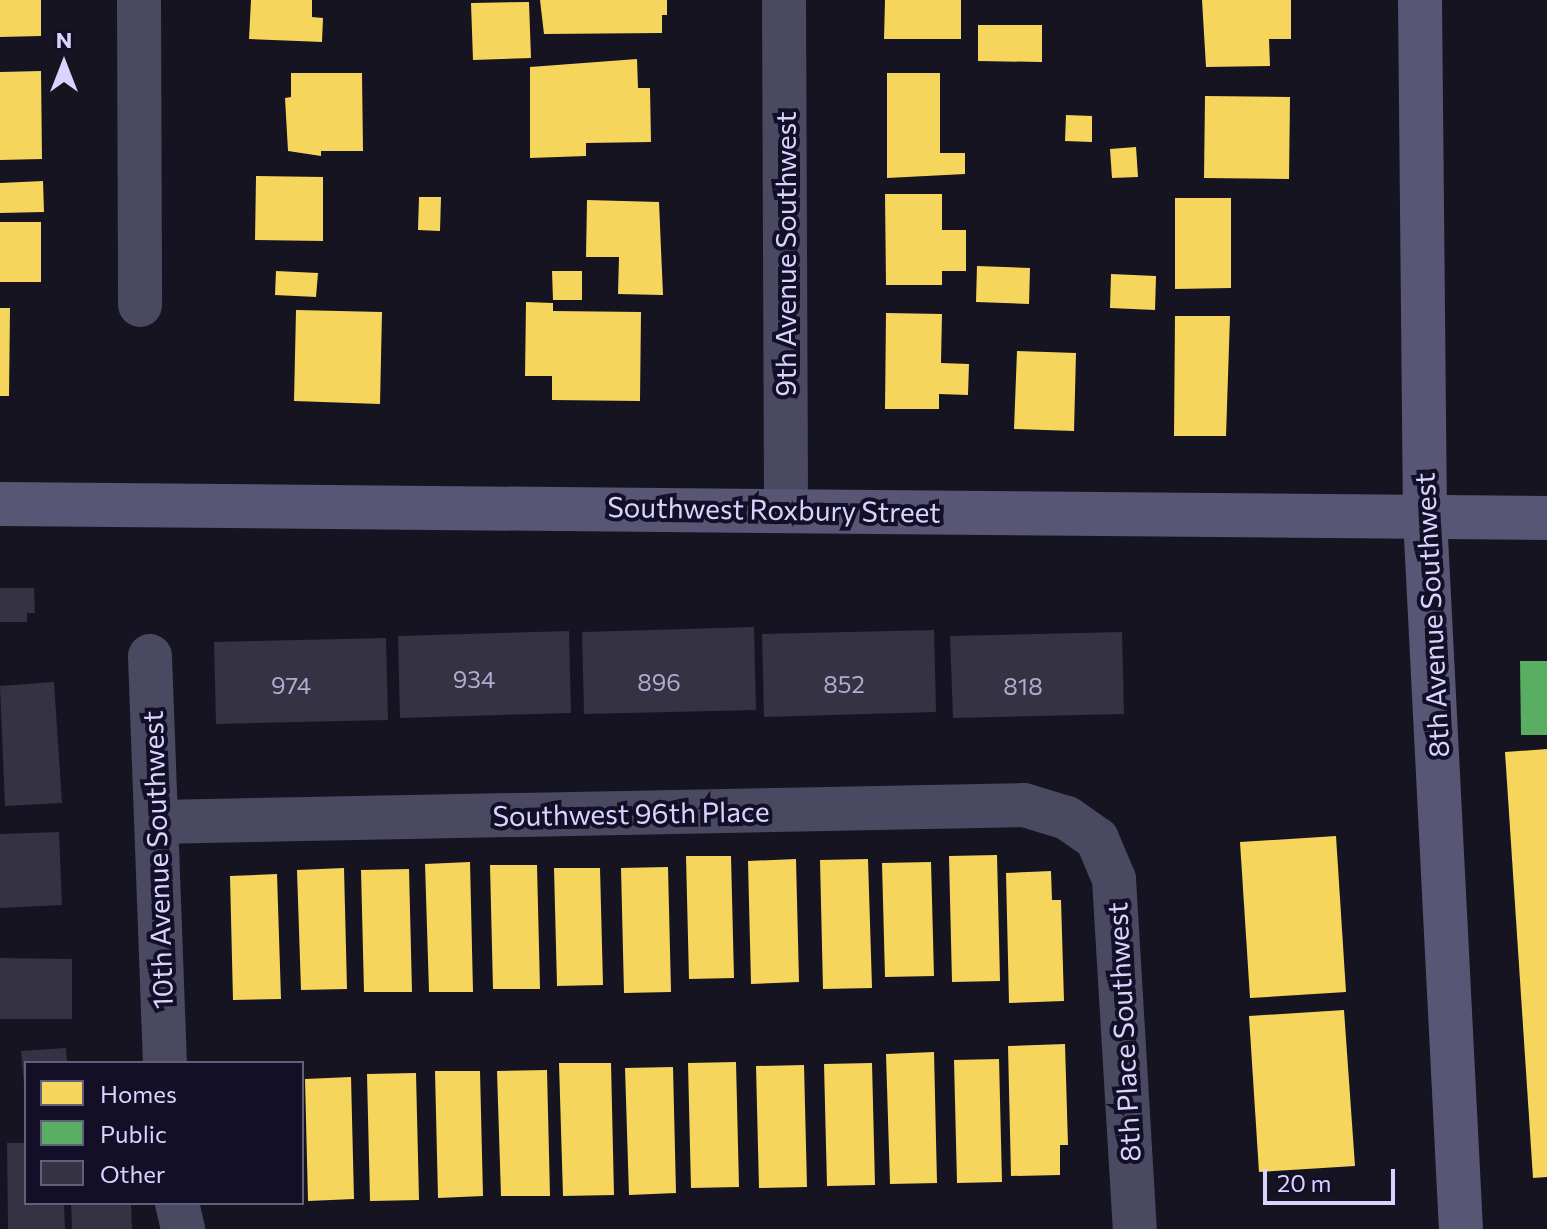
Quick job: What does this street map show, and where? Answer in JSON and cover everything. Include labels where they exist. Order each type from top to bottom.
[{"type":"main road","name":"8th Avenue Southwest","points":[[1420,0],[1425,517],[1461,1229]]},
{"type":"main road","name":"Southwest Roxbury Street","points":[[0,504],[786,508],[1547,518]]},
{"type":"street","points":[[139,0],[140,305]]},
{"type":"street","name":"9th Avenue Southwest","points":[[784,0],[786,508]]},
{"type":"street","name":"10th Avenue Southwest","points":[[150,656],[165,1061]]},
{"type":"street","name":"Southwest 96th Place","points":[[157,822],[1024,805],[1067,818],[1097,839]]},
{"type":"street","name":"8th Place Southwest","points":[[1097,839],[1114,879],[1135,1229]]},
{"type":"street","points":[[177,1205],[183,1229]]},
{"type":"building: Homes","points":[[0,0],[41,0],[41,36],[0,37]]},
{"type":"building: Homes","points":[[251,0],[312,0],[312,17],[323,18],[322,42],[249,39]]},
{"type":"building: Homes","points":[[540,0],[667,0],[667,15],[662,15],[662,33],[544,34]]},
{"type":"building: Homes","points":[[885,0],[961,0],[961,39],[884,39]]},
{"type":"building: Homes","points":[[1202,0],[1291,0],[1291,39],[1269,39],[1270,66],[1206,67]]},
{"type":"building: Homes","points":[[529,2],[531,58],[473,60],[471,3]]},
{"type":"building: Homes","points":[[978,25],[1042,25],[1042,62],[978,61]]},
{"type":"building: Homes","points":[[637,59],[638,88],[650,88],[651,142],[586,143],[586,156],[530,158],[530,67]]},
{"type":"building: Homes","points":[[41,71],[42,159],[0,160],[0,72]]},
{"type":"building: Homes","points":[[291,73],[362,73],[363,151],[321,151],[321,156],[288,151],[285,98],[291,97]]},
{"type":"building: Homes","points":[[887,73],[940,73],[940,153],[965,153],[965,174],[887,178]]},
{"type":"building: Homes","points":[[1205,96],[1290,97],[1289,179],[1204,178]]},
{"type":"building: Homes","points":[[1066,115],[1092,116],[1092,142],[1065,141]]},
{"type":"building: Homes","points":[[1136,147],[1138,177],[1112,178],[1110,149]]},
{"type":"building: Homes","points":[[256,176],[323,177],[323,241],[255,240]]},
{"type":"building: Homes","points":[[43,181],[44,212],[0,213],[0,183]]},
{"type":"building: Homes","points":[[885,194],[942,194],[942,230],[966,230],[966,271],[942,271],[942,285],[886,285]]},
{"type":"building: Homes","points":[[419,197],[441,197],[440,231],[418,230]]},
{"type":"building: Homes","points":[[1175,198],[1231,198],[1231,288],[1175,289]]},
{"type":"building: Homes","points":[[587,200],[659,202],[663,295],[618,294],[619,257],[586,257]]},
{"type":"building: Homes","points":[[0,222],[41,222],[41,282],[0,282]]},
{"type":"building: Homes","points":[[977,266],[1030,268],[1029,304],[976,302]]},
{"type":"building: Homes","points":[[276,271],[318,273],[316,297],[275,295]]},
{"type":"building: Homes","points":[[552,271],[582,271],[582,300],[553,300]]},
{"type":"building: Homes","points":[[1111,274],[1156,276],[1155,310],[1110,308]]},
{"type":"building: Homes","points":[[526,302],[553,303],[553,311],[641,312],[640,401],[552,400],[552,376],[525,376]]},
{"type":"building: Homes","points":[[0,308],[10,308],[9,396],[0,396]]},
{"type":"building: Homes","points":[[296,310],[382,312],[380,404],[294,401]]},
{"type":"building: Homes","points":[[886,313],[942,314],[941,363],[969,364],[968,395],[939,394],[939,409],[885,409]]},
{"type":"building: Homes","points":[[1175,316],[1230,316],[1226,436],[1174,436]]},
{"type":"building: Homes","points":[[1017,351],[1076,353],[1074,431],[1014,429]]},
{"type":"building: Homes","points":[[1547,749],[1547,1177],[1533,1178],[1505,752]]},
{"type":"building: Homes","points":[[1336,836],[1346,992],[1250,998],[1240,842]]},
{"type":"building: Homes","points":[[997,855],[1000,981],[952,982],[949,856]]},
{"type":"building: Homes","points":[[686,856],[731,856],[734,978],[689,979]]},
{"type":"building: Homes","points":[[796,859],[799,982],[751,984],[748,861]]},
{"type":"building: Homes","points":[[868,859],[872,988],[823,989],[820,860]]},
{"type":"building: Homes","points":[[470,862],[473,992],[429,992],[425,864]]},
{"type":"building: Homes","points":[[931,862],[934,976],[885,977],[882,863]]},
{"type":"building: Homes","points":[[490,865],[537,865],[540,989],[493,989]]},
{"type":"building: Homes","points":[[668,867],[671,992],[624,993],[621,868]]},
{"type":"building: Homes","points":[[344,868],[347,989],[301,990],[297,870]]},
{"type":"building: Homes","points":[[554,868],[600,868],[603,985],[557,986]]},
{"type":"building: Homes","points":[[409,869],[412,992],[364,992],[361,870]]},
{"type":"building: Homes","points":[[1051,871],[1052,900],[1061,900],[1064,1001],[1009,1003],[1006,873]]},
{"type":"building: Homes","points":[[277,874],[281,999],[233,1000],[230,876]]},
{"type":"building: Homes","points":[[1344,1010],[1355,1166],[1259,1172],[1249,1016]]},
{"type":"building: Homes","points":[[1065,1044],[1068,1145],[1060,1145],[1060,1175],[1011,1176],[1008,1046]]},
{"type":"building: Homes","points":[[934,1052],[937,1183],[890,1184],[886,1054]]},
{"type":"building: Homes","points":[[999,1059],[1002,1182],[957,1183],[954,1060]]},
{"type":"building: Homes","points":[[736,1062],[739,1187],[691,1188],[688,1063]]},
{"type":"building: Homes","points":[[559,1063],[611,1063],[614,1195],[563,1196]]},
{"type":"building: Homes","points":[[872,1063],[875,1185],[827,1186],[824,1064]]},
{"type":"building: Homes","points":[[804,1065],[807,1187],[759,1188],[756,1066]]},
{"type":"building: Homes","points":[[673,1067],[676,1193],[629,1195],[625,1068]]},
{"type":"building: Homes","points":[[547,1070],[550,1196],[501,1196],[497,1071]]},
{"type":"building: Homes","points":[[435,1071],[480,1071],[483,1196],[438,1198]]},
{"type":"building: Homes","points":[[416,1073],[419,1200],[370,1201],[367,1074]]},
{"type":"building: Homes","points":[[351,1077],[354,1199],[308,1201],[305,1079]]},
{"type":"building: Public","points":[[1520,661],[1547,661],[1547,735],[1521,735]]},
{"type":"building: Other","points":[[0,588],[34,588],[35,613],[27,613],[27,622],[0,622]]},
{"type":"building: Other","points":[[754,627],[756,710],[584,714],[582,632]]},
{"type":"building: Other","points":[[934,630],[936,712],[764,717],[762,634]]},
{"type":"building: Other","points":[[569,631],[571,713],[400,718],[398,636]]},
{"type":"building: Other","points":[[1122,632],[1124,714],[953,718],[950,636]]},
{"type":"building: Other","points":[[386,638],[388,720],[216,724],[214,642]]},
{"type":"building: Other","points":[[54,682],[62,803],[5,806],[0,686]]},
{"type":"building: Other","points":[[59,832],[62,905],[0,908],[0,834]]},
{"type":"building: Other","points":[[0,958],[72,959],[72,1019],[0,1019]]},
{"type":"building: Other","points":[[66,1048],[67,1061],[24,1061],[24,1085],[21,1051]]},
{"type":"building: Other","points":[[7,1143],[24,1143],[24,1205],[64,1205],[65,1229],[8,1229]]},
{"type":"building: Other","points":[[71,1205],[131,1205],[132,1229],[72,1229]]}]
